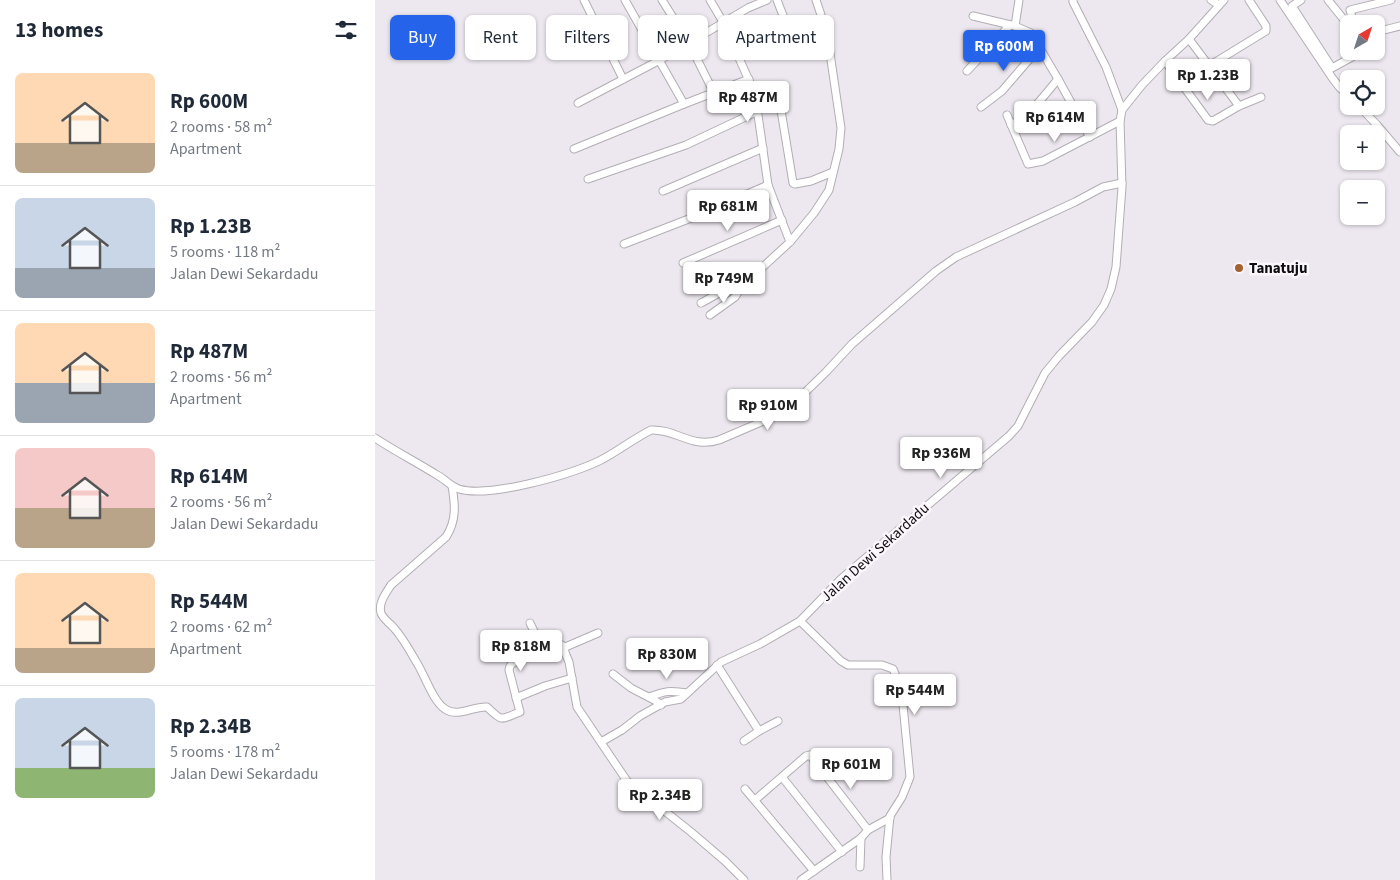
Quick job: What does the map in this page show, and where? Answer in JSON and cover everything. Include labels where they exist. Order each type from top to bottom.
[{"type":"street","points":[[584,0],[623,79]]},
{"type":"street","points":[[625,0],[638,22]]},
{"type":"street","points":[[662,0],[671,15]]},
{"type":"street","points":[[710,0],[719,15]]},
{"type":"street","points":[[736,15],[767,0]]},
{"type":"street","points":[[777,0],[783,15]]},
{"type":"street","points":[[710,316],[735,297],[742,286],[790,242],[814,213],[829,190],[839,148],[841,128],[827,33],[816,0]]},
{"type":"street","points":[[967,71],[1013,25],[1019,0]]},
{"type":"street","points":[[1073,0],[1107,67],[1122,110]]},
{"type":"street","points":[[1211,0],[1221,3]]},
{"type":"street","points":[[1209,66],[1266,30],[1266,26],[1249,0]]},
{"type":"street","points":[[1280,0],[1340,88]]},
{"type":"street","points":[[1301,0],[1290,3],[1332,68],[1347,60]]},
{"type":"street","points":[[1328,0],[1340,15]]},
{"type":"street","points":[[1351,15],[1350,10],[1391,0]]},
{"type":"street","name":"Jalan Dewi Sekardadu","points":[[601,742],[665,702],[681,699],[721,662],[760,644],[800,621],[841,579],[1009,436],[1018,426],[1045,373],[1092,322],[1104,306],[1111,289],[1116,267],[1122,183],[1120,121],[1122,110],[1142,85],[1189,39],[1221,3]]},
{"type":"street","points":[[973,16],[1013,25],[1031,33],[1090,137]]},
{"type":"street","points":[[1385,30],[1400,26]]},
{"type":"street","points":[[1189,39],[1239,106]]},
{"type":"street","points":[[981,107],[1002,91],[1039,48]]},
{"type":"street","points":[[578,103],[660,60],[684,104]]},
{"type":"street","points":[[698,60],[714,93]]},
{"type":"street","points":[[740,60],[755,94],[768,185],[790,242]]},
{"type":"street","points":[[1165,61],[1208,120],[1213,121],[1239,106],[1261,97]]},
{"type":"street","points":[[574,149],[749,79]]},
{"type":"street","points":[[1011,125],[1033,109],[1058,79]]},
{"type":"street","points":[[755,94],[778,92],[793,183],[811,181],[833,172]]},
{"type":"street","points":[[588,179],[686,145],[757,111]]},
{"type":"street","points":[[1007,115],[1027,164],[1043,161],[1120,121]]},
{"type":"street","points":[[1368,115],[1399,150]]},
{"type":"street","points":[[663,191],[763,148]]},
{"type":"street","points":[[375,438],[439,476],[452,486],[466,490],[489,491],[556,476],[597,462],[651,430],[671,432],[691,440],[709,443],[780,414],[791,407],[852,344],[936,271],[956,258],[1103,187],[1122,183]]},
{"type":"street","points":[[624,244],[699,215],[768,185]]},
{"type":"street","points":[[683,264],[782,220]]},
{"type":"street","points":[[701,303],[736,286],[742,286]]},
{"type":"street","points":[[452,486],[455,512],[451,530],[391,586],[381,602],[380,611],[381,616],[399,634],[438,702],[445,710],[455,713],[487,707],[497,717],[505,719],[520,712],[509,670],[510,666],[543,650],[559,644],[562,645],[569,662],[577,706],[627,780],[698,837],[743,880]]},
{"type":"street","points":[[800,621],[841,661],[848,665],[882,665],[893,669],[900,686],[910,777],[902,797],[890,818],[886,857],[887,880]]},
{"type":"street","points":[[530,623],[543,650]]},
{"type":"street","points":[[563,648],[598,633]]},
{"type":"street","points":[[717,665],[759,731]]},
{"type":"street","points":[[613,674],[631,688],[661,705]]},
{"type":"street","points":[[516,698],[571,678]]},
{"type":"street","points":[[649,697],[665,691],[687,693]]},
{"type":"street","points":[[744,741],[778,721]]},
{"type":"street","points":[[755,800],[806,756],[810,755],[868,830]]},
{"type":"street","points":[[781,778],[842,852]]},
{"type":"street","points":[[745,789],[814,871]]},
{"type":"street","points":[[801,880],[861,838],[868,830],[890,818]]},
{"type":"street","points":[[860,867],[861,838]]},
{"type":"place","name":"Tanatuju","points":[[1239,268]]}]
